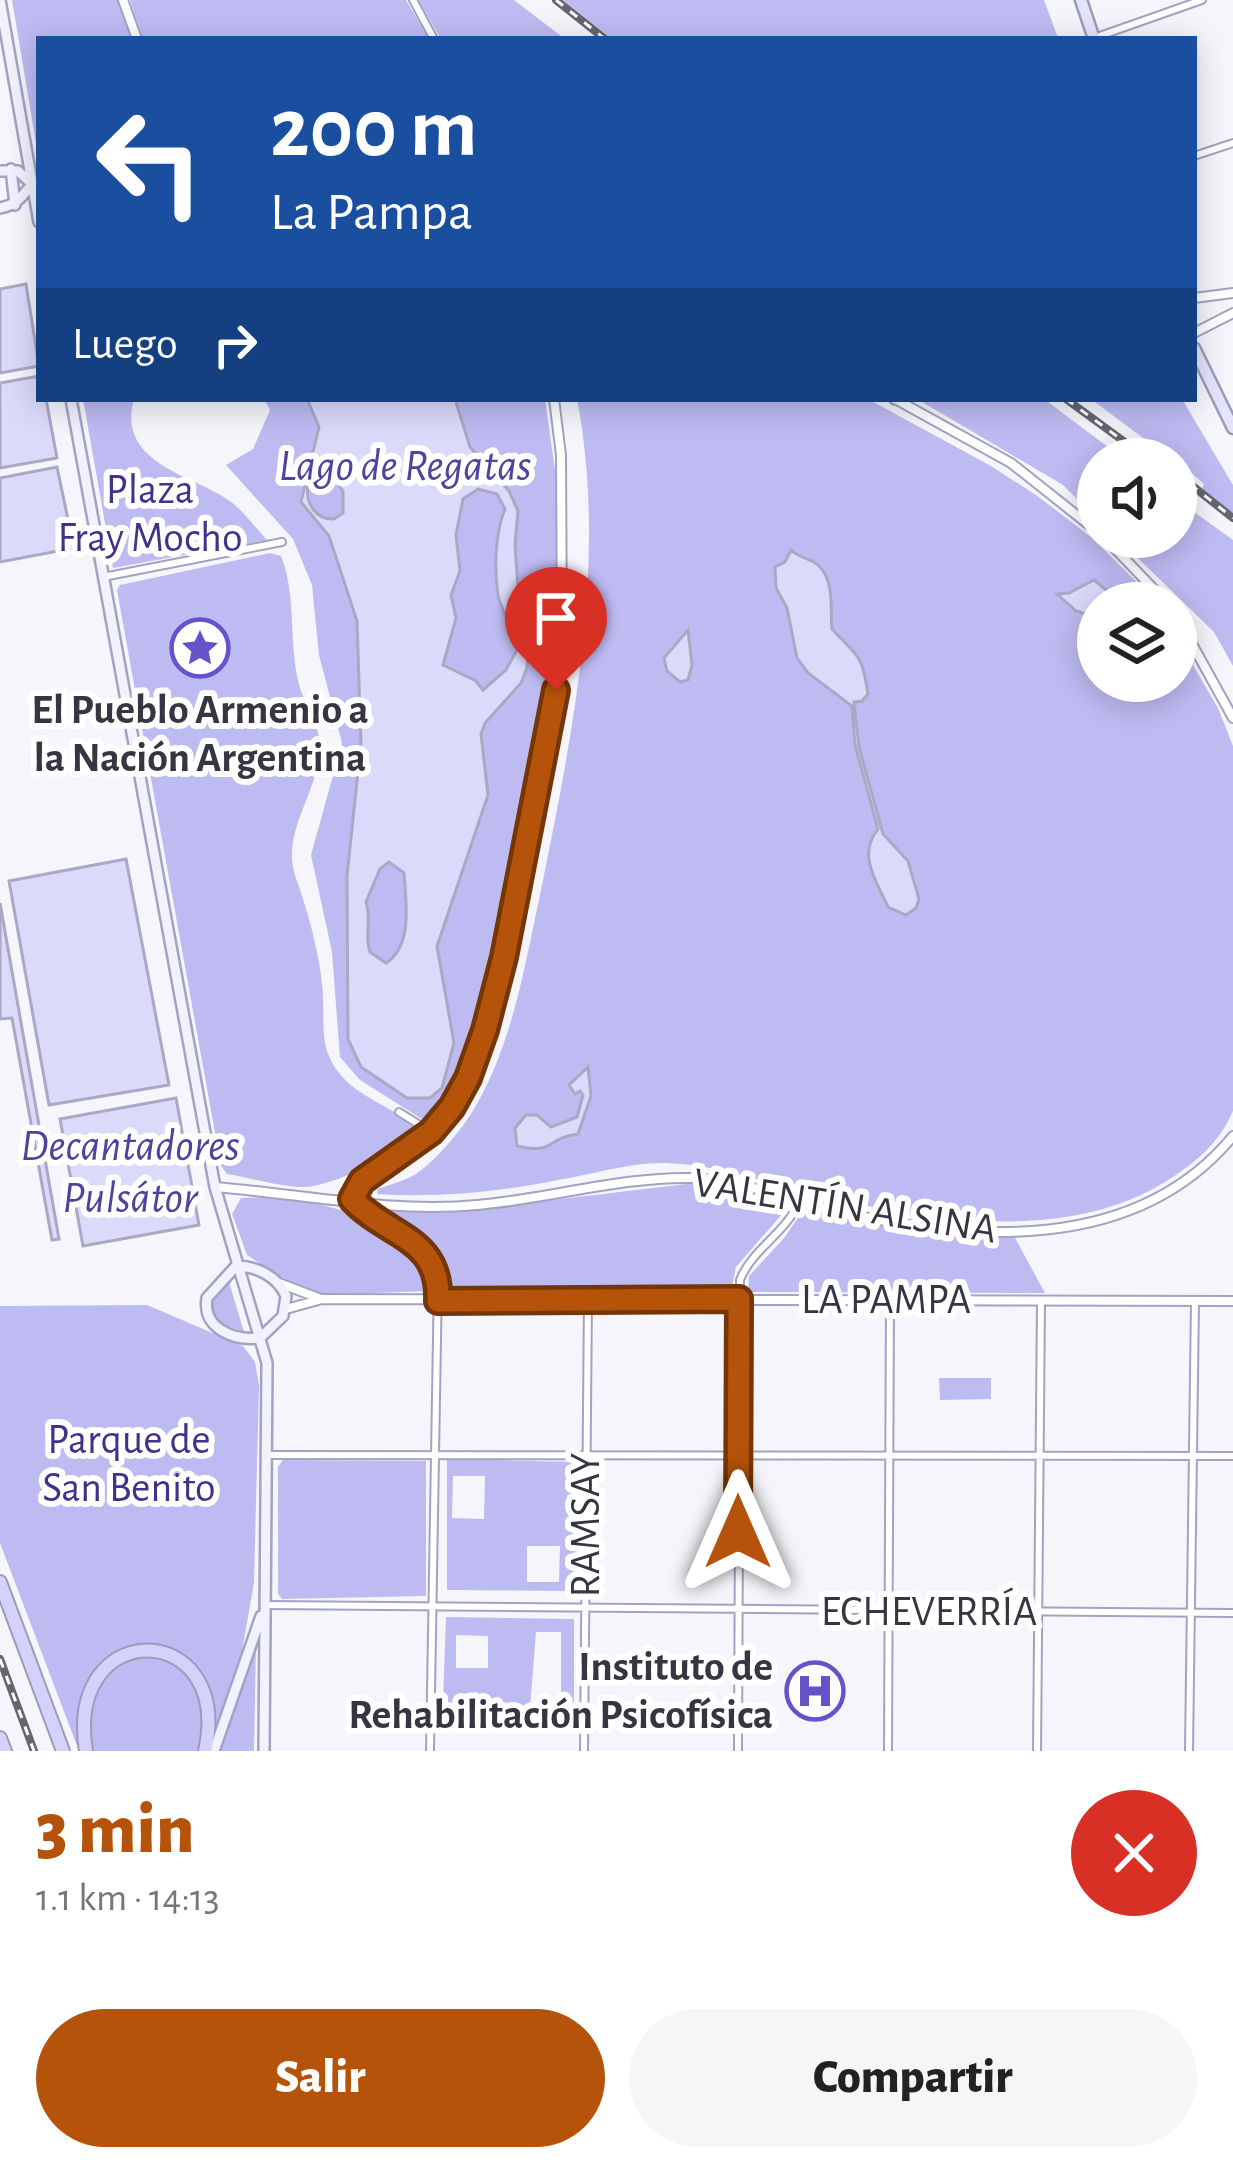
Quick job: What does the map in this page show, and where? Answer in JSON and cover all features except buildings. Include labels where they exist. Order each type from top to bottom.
[{"type":"highway","points":[[0,1582],[64,1751]]},
{"type":"highway","points":[[86,1751],[84,1709],[94,1680],[121,1657],[149,1651],[179,1659],[201,1680],[209,1709],[210,1751]]},
{"type":"highway","points":[[0,1738],[5,1751]]},
{"type":"main road","points":[[0,0],[36,182]]},
{"type":"main road","points":[[1081,0],[1093,36]]},
{"type":"main road","points":[[15,205],[5,170],[36,182]]},
{"type":"main road","points":[[0,208],[15,205],[36,182]]},
{"type":"main road","points":[[1197,354],[1233,428]]},
{"type":"main road","points":[[72,402],[214,1187],[268,1377],[264,1751]]},
{"type":"main road","points":[[236,1266],[279,1282],[286,1296],[286,1309],[275,1327],[260,1338],[237,1337],[215,1327],[207,1317],[207,1298],[236,1266]]},
{"type":"main road","points":[[210,1751],[265,1605]]},
{"type":"street","points":[[123,0],[135,36]]},
{"type":"street","points":[[412,0],[432,36]]},
{"type":"street","points":[[1102,36],[1202,0]]},
{"type":"street","points":[[1197,155],[1233,143]]},
{"type":"street","points":[[1197,298],[1233,293]]},
{"type":"street","points":[[1197,331],[1233,313]]},
{"type":"street","points":[[430,1751],[439,1279],[428,1258],[352,1199],[362,1181],[431,1132],[460,1093],[485,1030],[525,859],[562,645],[563,521],[554,402]]},
{"type":"street","points":[[902,402],[1011,463],[1077,515]]},
{"type":"street","points":[[102,578],[282,542]]},
{"type":"street","points":[[1124,558],[1147,582]]},
{"type":"street","points":[[1197,653],[1233,718]]},
{"type":"street","points":[[400,1112],[431,1132]]},
{"type":"street","name":"VALENTÍN ALSINA","points":[[214,1187],[434,1207],[697,1178],[859,1216],[977,1233],[1073,1227],[1121,1215],[1187,1180],[1233,1138]]},
{"type":"street","points":[[738,1751],[739,1299],[742,1274],[788,1224],[799,1202]]},
{"type":"street","name":"LA PAMPA","points":[[279,1282],[322,1299]]},
{"type":"street","name":"RAMSAY","points":[[584,1751],[588,1298]]},
{"type":"street","name":"LA PAMPA","points":[[286,1309],[322,1299],[1233,1301]]},
{"type":"street","points":[[888,1751],[890,1300]]},
{"type":"street","points":[[1037,1751],[1041,1300]]},
{"type":"street","points":[[1189,1751],[1195,1301]]},
{"type":"street","points":[[267,1455],[1233,1456]]},
{"type":"street","name":"ECHEVERRÍA","points":[[265,1605],[1233,1613]]},
{"type":"green space","points":[[12,0],[118,0],[131,36],[36,36],[36,143]]},
{"type":"green space","points":[[130,0],[406,0],[427,36],[142,36]]},
{"type":"green space","points":[[418,0],[514,0],[561,36],[439,36]]},
{"type":"green space","points":[[563,0],[1044,0],[1057,36],[608,36]]},
{"type":"green space","name":"Plaza Fray Mocho","points":[[84,402],[134,402],[131,421],[146,452],[227,499],[267,540],[113,568]]},
{"type":"green space","points":[[266,402],[545,402],[557,484],[556,656],[482,1022],[454,1092],[425,1121],[360,1080],[340,1057],[332,952],[311,855],[342,743],[319,655],[312,585],[293,539],[226,465],[253,449],[270,410]]},
{"type":"green space","points":[[577,402],[874,402],[1036,495],[1077,526],[1077,558],[1112,558],[1137,582],[1077,582],[1077,702],[1197,702],[1197,672],[1233,746],[1233,1111],[1221,1133],[1196,1160],[1124,1202],[1033,1221],[985,1221],[890,1210],[717,1169],[666,1163],[491,1191],[377,1194],[378,1189],[420,1171],[442,1151],[474,1109],[499,1057],[541,890],[575,708],[588,583],[589,521]]},
{"type":"green space","points":[[922,402],[1048,402],[1096,438],[1077,438],[1077,499],[1063,485]]},
{"type":"green space","points":[[1095,402],[1184,402],[1233,485],[1233,513],[1202,489],[1204,484],[1197,478],[1197,438],[1143,438]]},
{"type":"green space","points":[[1197,514],[1233,540],[1233,666],[1214,632],[1197,616],[1197,582],[1162,582],[1138,558],[1197,558]]},
{"type":"green space","points":[[270,553],[281,556],[286,572],[297,674],[320,744],[292,858],[319,963],[326,1048],[348,1083],[400,1115],[417,1132],[397,1150],[364,1168],[301,1187],[227,1174],[221,1166],[117,590],[120,585]]},
{"type":"green space","points":[[695,1183],[790,1205],[736,1267],[732,1287],[449,1289],[431,1254],[379,1214],[442,1213]]},
{"type":"green space","points":[[241,1198],[324,1205],[380,1225],[421,1260],[433,1284],[429,1291],[321,1295],[303,1291],[247,1255],[232,1214]]},
{"type":"green space","points":[[804,1209],[908,1230],[1014,1236],[1045,1293],[748,1292],[749,1276]]},
{"type":"green space","points":[[229,1282],[244,1332],[218,1323],[211,1310],[215,1296]]},
{"type":"green space","name":"Parque de San Benito","points":[[147,1305],[243,1346],[255,1362],[259,1385],[254,1583],[240,1662],[211,1745],[209,1697],[200,1674],[177,1656],[158,1649],[92,1679],[82,1705],[83,1751],[79,1751],[0,1543],[0,1306]]},
{"type":"green space","points":[[939,1378],[991,1378],[991,1399],[940,1400]]},
{"type":"green space","points":[[447,1459],[577,1462],[576,1591],[447,1590]],"holes":[[[453,1476],[485,1476],[484,1519],[452,1518]],[[527,1546],[560,1546],[559,1582],[527,1582]]]},
{"type":"green space","points":[[283,1460],[426,1461],[426,1596],[282,1599],[278,1594],[278,1467]]},
{"type":"green space","points":[[446,1617],[574,1619],[574,1729],[442,1729]],"holes":[[[536,1632],[561,1632],[561,1708],[530,1708]],[[456,1635],[488,1636],[488,1668],[456,1668]]]},
{"type":"green space","points":[[256,1644],[254,1751],[221,1751]]},
{"type":"green space","points":[[144,1656],[164,1660],[189,1676],[199,1701],[200,1751],[90,1751],[88,1718],[96,1690],[113,1669]]},
{"type":"water","points":[[26,284],[36,367],[0,373],[0,289]]},
{"type":"water","points":[[36,377],[36,402],[47,402],[57,458],[0,468],[0,383]]},
{"type":"water","name":"Lago de Regatas","points":[[308,402],[456,402],[470,447],[509,491],[518,511],[515,545],[519,603],[529,633],[527,668],[521,683],[485,723],[481,734],[488,795],[437,946],[454,1043],[442,1088],[430,1098],[407,1098],[361,1067],[348,1039],[347,876],[361,743],[357,621],[329,536],[301,502],[319,427]],"holes":[[[321,474],[332,476],[343,491],[343,513],[328,519],[313,509],[308,486]],[[478,489],[497,494],[505,509],[497,540],[497,585],[518,648],[506,670],[483,690],[476,681],[443,665],[456,618],[451,595],[460,571],[456,535],[463,499]],[[389,862],[404,873],[406,922],[400,946],[386,963],[370,952],[366,902],[380,869]]]},
{"type":"water","points":[[57,467],[74,548],[0,562],[0,478]]},
{"type":"water","points":[[791,550],[824,572],[830,588],[832,629],[864,670],[868,694],[854,702],[859,747],[883,834],[908,861],[919,899],[906,915],[888,907],[871,868],[869,848],[878,829],[855,745],[852,706],[808,673],[797,658],[787,608],[776,588],[775,567],[785,562]]},
{"type":"water","points":[[1077,589],[1077,611],[1057,594]]},
{"type":"water","points":[[688,630],[692,665],[688,680],[680,682],[667,671],[664,658]]},
{"type":"water","points":[[126,859],[169,1085],[49,1105],[9,881]]},
{"type":"water","points":[[0,903],[59,1239],[52,1240],[12,1018],[0,1019]]},
{"type":"water","points":[[588,1067],[591,1096],[578,1134],[544,1147],[517,1146],[515,1128],[526,1115],[537,1115],[551,1127],[577,1117],[583,1095],[575,1094],[569,1085]]},
{"type":"water","name":"Decantadores Pulsátor","points":[[176,1098],[199,1225],[83,1246],[60,1119]]},
{"type":"railway","points":[[556,0],[601,36]]},
{"type":"railway","points":[[1070,402],[1119,438]]},
{"type":"railway","points":[[1197,490],[1233,518]]},
{"type":"railway","points":[[0,1659],[34,1751]]},
{"type":"place","name":"El Pueblo Armenio a la Nación Argentina","points":[[200,648]]},
{"type":"place","name":"Instituto de Rehabilitación Psicofísica","points":[[815,1691]]},
{"type":"route","points":[[556,690],[504,957],[468,1078],[431,1132],[362,1181],[352,1199],[428,1258],[439,1279],[438,1301],[739,1299],[738,1532]]}]
